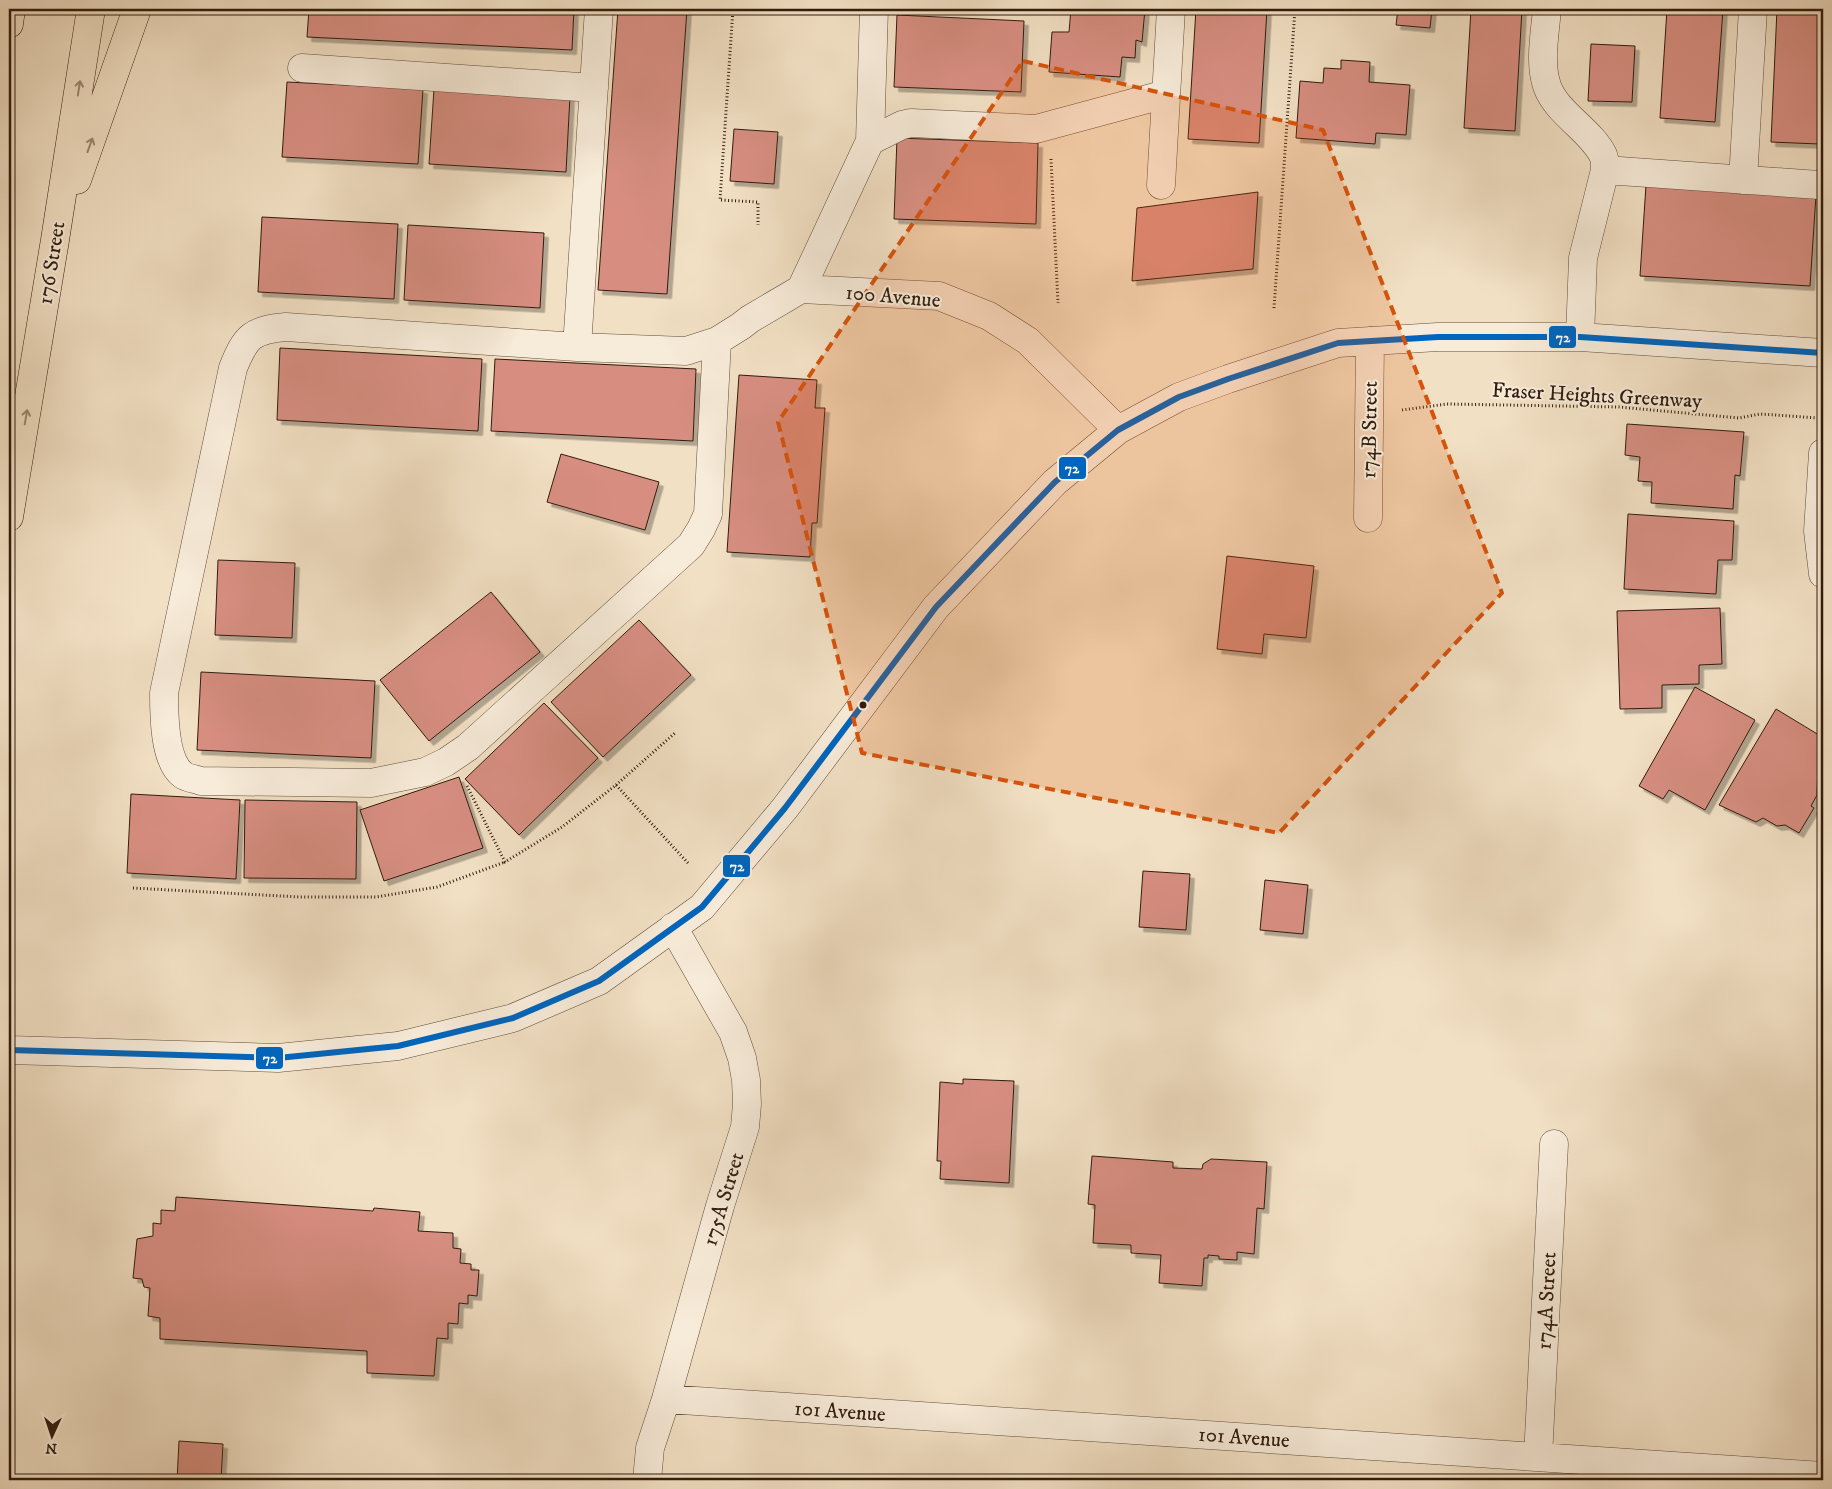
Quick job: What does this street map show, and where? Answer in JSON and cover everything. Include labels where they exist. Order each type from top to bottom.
[{"type":"highway","points":[[9,24],[11,9]]},
{"type":"highway","name":"176 Street","points":[[9,517],[91,9]]},
{"type":"highway","points":[[55,240],[120,62],[137,9]]},
{"type":"street","points":[[577,347],[599,9]]},
{"type":"street","points":[[717,340],[708,514],[696,537],[691,545],[468,747],[424,772],[370,783],[201,780],[183,776],[173,764],[164,719],[164,693],[233,368],[240,351],[251,335],[266,329],[286,327],[577,347],[686,351],[717,340],[801,289],[870,141],[874,9]]},
{"type":"street","points":[[1160,185],[1171,9]]},
{"type":"street","points":[[1547,9],[1543,65],[1547,86],[1556,101],[1604,156],[1605,170],[1583,258],[1580,337]]},
{"type":"street","points":[[1743,180],[1753,9]]},
{"type":"street","points":[[302,68],[594,88]]},
{"type":"street","points":[[870,141],[902,125],[911,123],[1028,129],[1049,127],[1166,94]]},
{"type":"street","points":[[1605,170],[1819,185]]},
{"type":"street","name":"100 Avenue","points":[[801,289],[940,296],[989,316],[1028,341],[1118,430]]},
{"type":"street","points":[[9,1050],[278,1058],[398,1046],[513,1018],[599,981],[702,907],[785,808],[936,607],[1055,482],[1118,430],[1179,397],[1338,343],[1438,337],[1580,337],[1823,353]]},
{"type":"street","name":"174B Street","points":[[1368,518],[1370,341]]},
{"type":"street","points":[[1823,453],[1818,531],[1823,574]]},
{"type":"street","name":"175A Street","points":[[647,1480],[650,1448],[666,1399],[720,1206],[745,1128],[747,1104],[746,1080],[742,1058],[733,1032],[673,927]]},
{"type":"street","name":"174A Street","points":[[1538,1457],[1554,1144]]},
{"type":"street","name":"101 Avenue","points":[[666,1399],[1823,1476]]},
{"type":"path","points":[[733,9],[720,200],[758,202],[758,225]]},
{"type":"path","points":[[1274,308],[1295,9]]},
{"type":"path","points":[[1049,127],[1058,303]]},
{"type":"path","name":"Fraser Heights Greenway","points":[[1370,418],[1394,411],[1448,404],[1619,407],[1739,418],[1760,414],[1823,418]]},
{"type":"path","points":[[133,888],[300,897],[376,897],[437,887],[505,862],[562,828],[616,785],[675,733]]},
{"type":"path","points":[[453,757],[505,862]]},
{"type":"path","points":[[616,785],[688,863]]},
{"type":"highlighted area","points":[[1023,61],[1323,130],[1502,593],[1279,833],[862,753],[778,422]]},
{"type":"building","points":[[309,9],[574,9],[572,50],[307,37]]},
{"type":"building","points":[[618,9],[687,9],[667,294],[598,290]]},
{"type":"building","points":[[1071,9],[1145,9],[1142,42],[1136,40],[1135,58],[1122,57],[1120,77],[1049,72],[1052,32],[1069,32]]},
{"type":"building","points":[[1196,9],[1267,9],[1259,143],[1188,139]]},
{"type":"building","points":[[1398,9],[1432,9],[1430,28],[1396,25]]},
{"type":"building","points":[[1471,9],[1522,9],[1515,131],[1464,128]]},
{"type":"building","points":[[1667,9],[1723,9],[1715,122],[1660,118]]},
{"type":"building","points":[[1777,9],[1823,9],[1819,144],[1771,142]]},
{"type":"building","points":[[897,15],[1024,21],[1021,92],[894,87]]},
{"type":"building","points":[[1591,44],[1635,46],[1632,102],[1588,101]]},
{"type":"building","points":[[1341,60],[1370,62],[1369,82],[1410,85],[1406,135],[1376,133],[1375,144],[1296,138],[1300,81],[1323,83],[1324,68],[1341,69]]},
{"type":"building","points":[[287,82],[423,89],[418,164],[282,157]]},
{"type":"building","points":[[434,89],[570,96],[566,172],[429,164]]},
{"type":"building","points":[[734,129],[778,132],[774,184],[730,181]]},
{"type":"building","points":[[897,138],[1038,143],[1036,224],[894,219]]},
{"type":"building","points":[[1646,185],[1816,195],[1810,286],[1640,276]]},
{"type":"building","points":[[1258,192],[1253,269],[1132,281],[1137,208]]},
{"type":"building","points":[[262,217],[398,224],[394,299],[258,292]]},
{"type":"building","points":[[408,225],[544,233],[540,308],[404,300]]},
{"type":"building","points":[[280,348],[482,359],[478,431],[277,420]]},
{"type":"building","points":[[495,359],[696,369],[693,441],[491,431]]},
{"type":"building","points":[[739,375],[817,380],[815,408],[825,408],[817,523],[812,523],[810,557],[727,552]]},
{"type":"building","points":[[1627,424],[1744,432],[1740,476],[1735,475],[1733,509],[1651,503],[1652,482],[1638,481],[1640,457],[1625,455]]},
{"type":"building","points":[[561,454],[659,482],[645,530],[547,502]]},
{"type":"building","points":[[1628,514],[1734,521],[1732,560],[1718,560],[1716,594],[1624,589]]},
{"type":"building","points":[[1227,556],[1314,566],[1306,638],[1264,634],[1262,654],[1217,649]]},
{"type":"building","points":[[218,560],[295,563],[292,638],[215,635]]},
{"type":"building","points":[[491,592],[540,652],[429,741],[380,680]]},
{"type":"building","points":[[1720,608],[1722,664],[1699,665],[1699,684],[1662,685],[1662,708],[1620,709],[1617,611]]},
{"type":"building","points":[[639,620],[691,675],[603,757],[551,702]]},
{"type":"building","points":[[201,672],[375,681],[371,758],[197,750]]},
{"type":"building","points":[[1695,687],[1755,720],[1705,810],[1669,790],[1663,799],[1639,786]]},
{"type":"building","points":[[544,703],[598,758],[519,835],[465,779]]},
{"type":"building","points":[[1776,709],[1819,735],[1817,795],[1811,806],[1814,808],[1799,833],[1785,825],[1777,826],[1763,818],[1756,822],[1719,805]]},
{"type":"building","points":[[459,777],[483,848],[384,881],[360,810]]},
{"type":"building","points":[[131,794],[240,800],[236,879],[127,873]]},
{"type":"building","points":[[245,800],[357,802],[356,879],[244,878]]},
{"type":"building","points":[[1143,871],[1190,874],[1186,930],[1139,927]]},
{"type":"building","points":[[1265,880],[1308,885],[1303,934],[1260,930]]},
{"type":"building","points":[[963,1079],[1014,1081],[1009,1183],[940,1179],[941,1161],[937,1161],[940,1082],[963,1084]]},
{"type":"building","points":[[1092,1156],[1173,1162],[1173,1168],[1202,1169],[1203,1164],[1211,1159],[1267,1162],[1264,1209],[1257,1208],[1254,1254],[1237,1252],[1237,1260],[1219,1259],[1219,1256],[1208,1255],[1208,1258],[1204,1258],[1202,1286],[1159,1283],[1161,1255],[1131,1253],[1131,1245],[1093,1243],[1095,1205],[1088,1204]]},
{"type":"building","points":[[176,1197],[373,1211],[374,1208],[420,1212],[418,1231],[453,1233],[453,1248],[461,1249],[460,1263],[471,1264],[471,1270],[479,1270],[477,1296],[468,1295],[468,1304],[459,1303],[458,1324],[448,1323],[448,1339],[437,1338],[434,1376],[367,1373],[367,1351],[160,1339],[160,1318],[148,1316],[150,1288],[144,1287],[142,1279],[133,1278],[137,1239],[153,1236],[153,1223],[161,1224],[161,1210],[175,1211]]},
{"type":"building","points":[[179,1441],[223,1444],[221,1480],[177,1480]]},
{"type":"transit line","name":"72","points":[[9,1050],[278,1058],[398,1046],[513,1018],[599,981],[702,907],[785,808],[936,607],[1055,482],[1118,430],[1179,397],[1338,343],[1438,337],[1580,337],[1823,353]]}]
